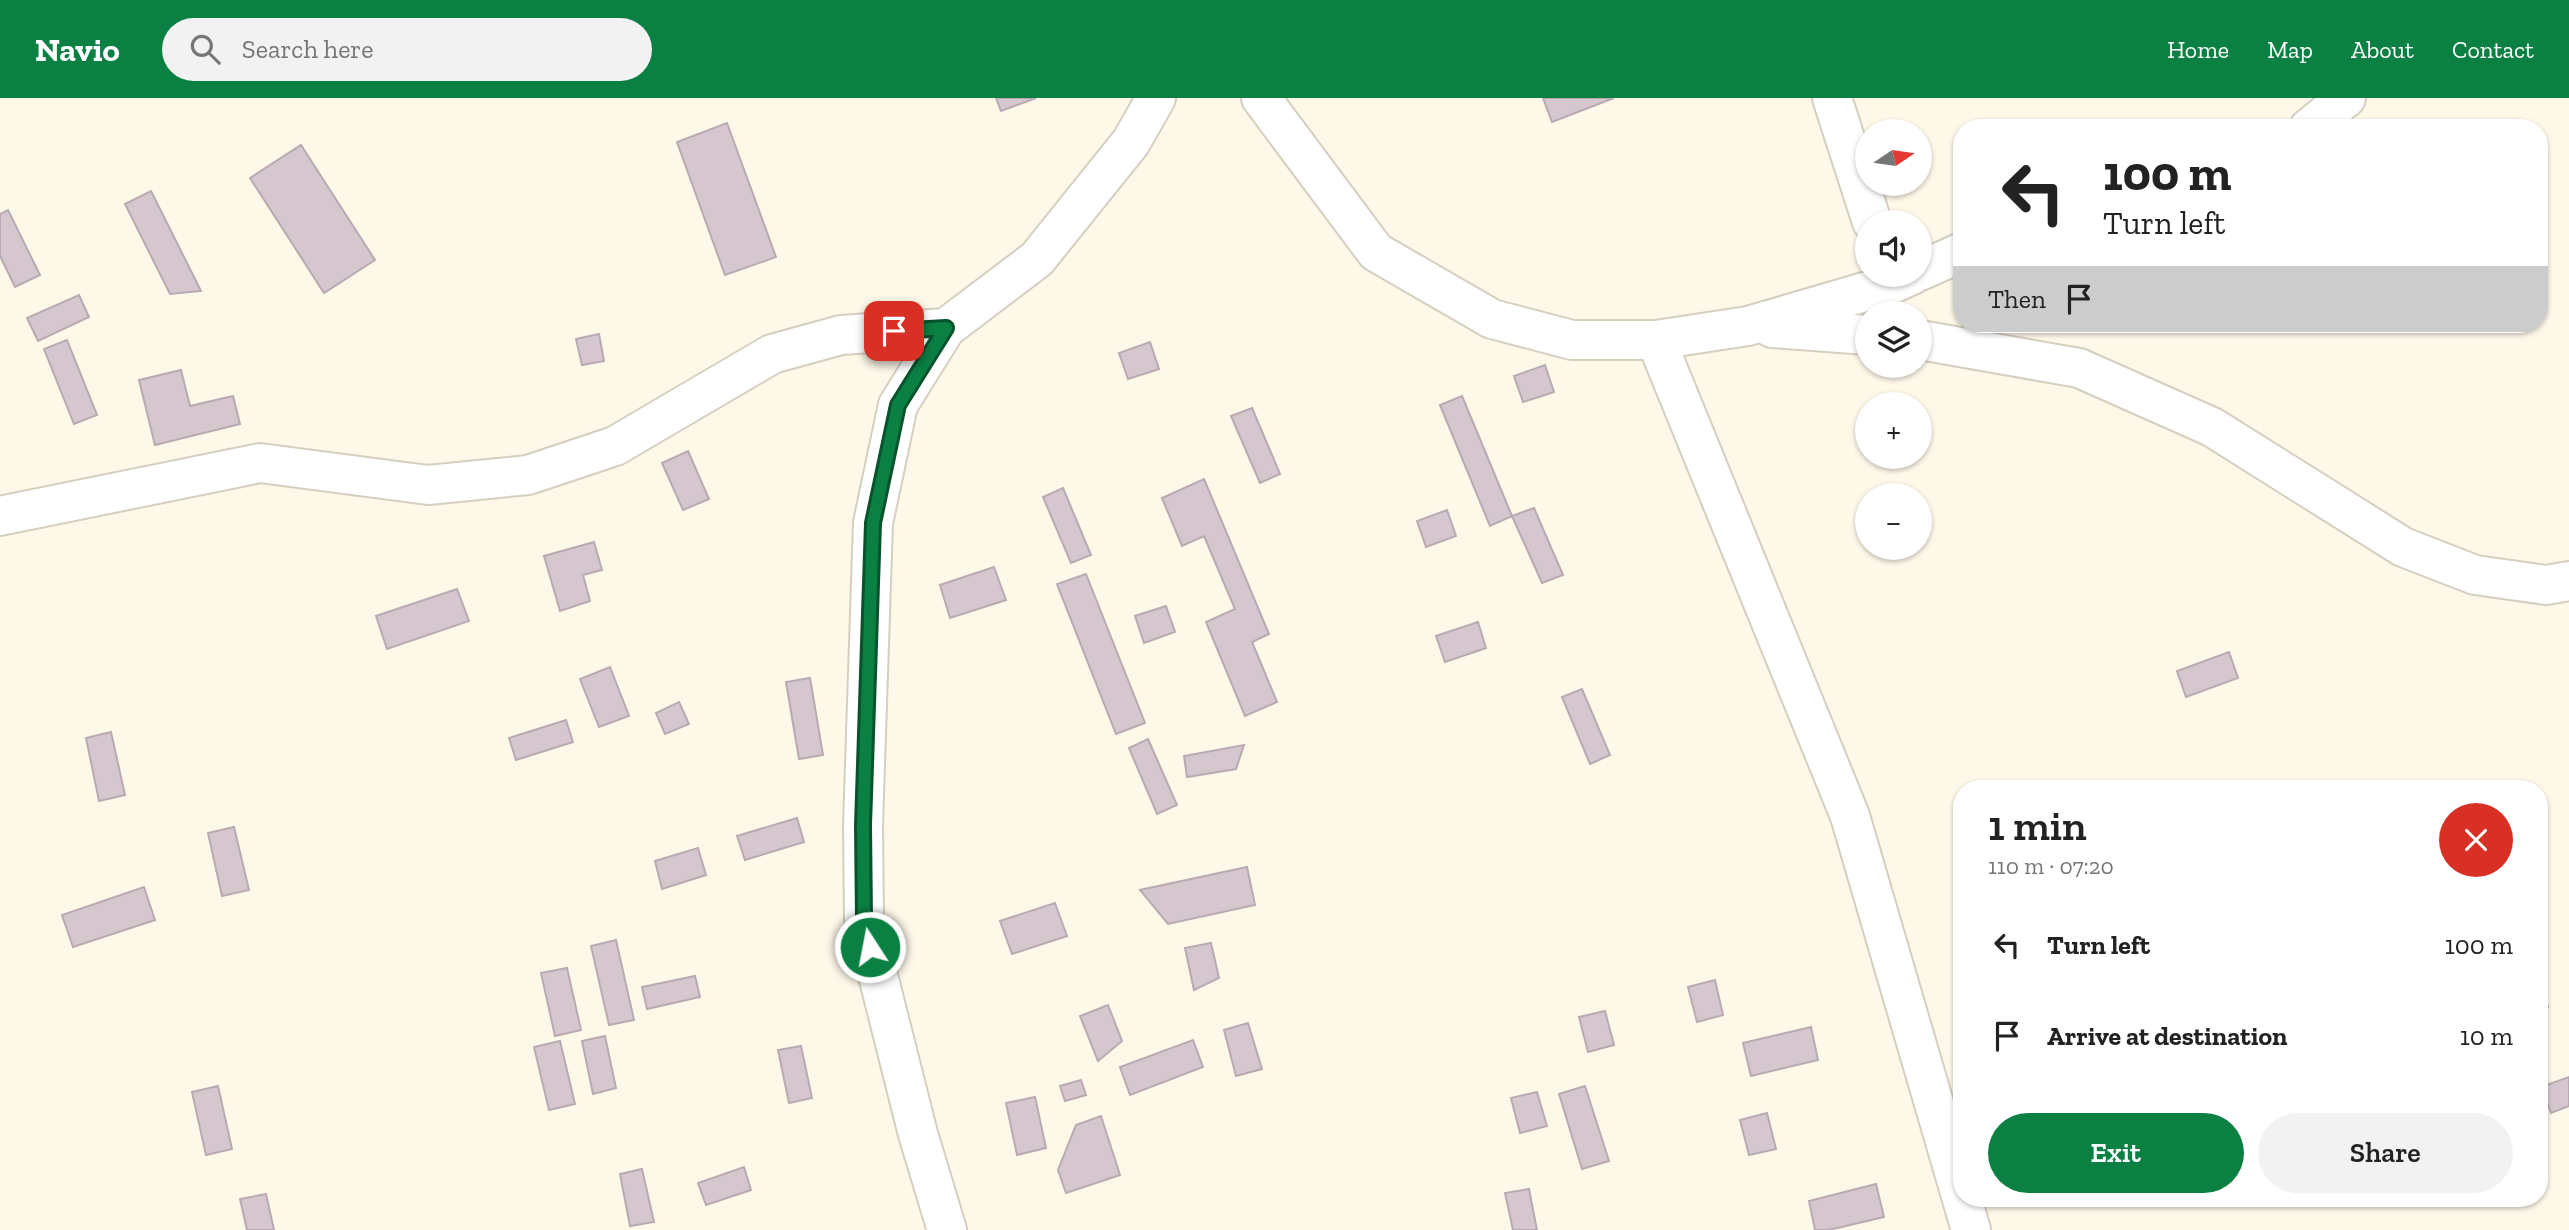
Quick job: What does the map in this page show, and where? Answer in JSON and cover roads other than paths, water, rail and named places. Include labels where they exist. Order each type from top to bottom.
[{"type":"street","points":[[947,1230],[918,1134],[864,920],[863,838],[873,523],[898,405],[946,328],[1037,259],[1131,142],[1156,98]]},
{"type":"street","points":[[1261,98],[1376,252],[1492,319],[1572,340],[1656,340],[1748,326],[1869,287]]},
{"type":"street","points":[[1832,98],[1868,210]]},
{"type":"street","points":[[2320,119],[2346,98]]},
{"type":"street","points":[[1932,264],[1953,256]]},
{"type":"street","points":[[1748,326],[1855,334]]},
{"type":"street","points":[[0,516],[260,463],[428,485],[528,475],[615,446],[772,354],[841,335],[946,328]]},
{"type":"street","points":[[1656,340],[1850,816],[1953,1168]]},
{"type":"street","points":[[1932,342],[2079,368],[2212,427],[2403,547],[2475,575],[2546,584],[2569,581]]},
{"type":"street","points":[[1964,1207],[1971,1230]]}]
